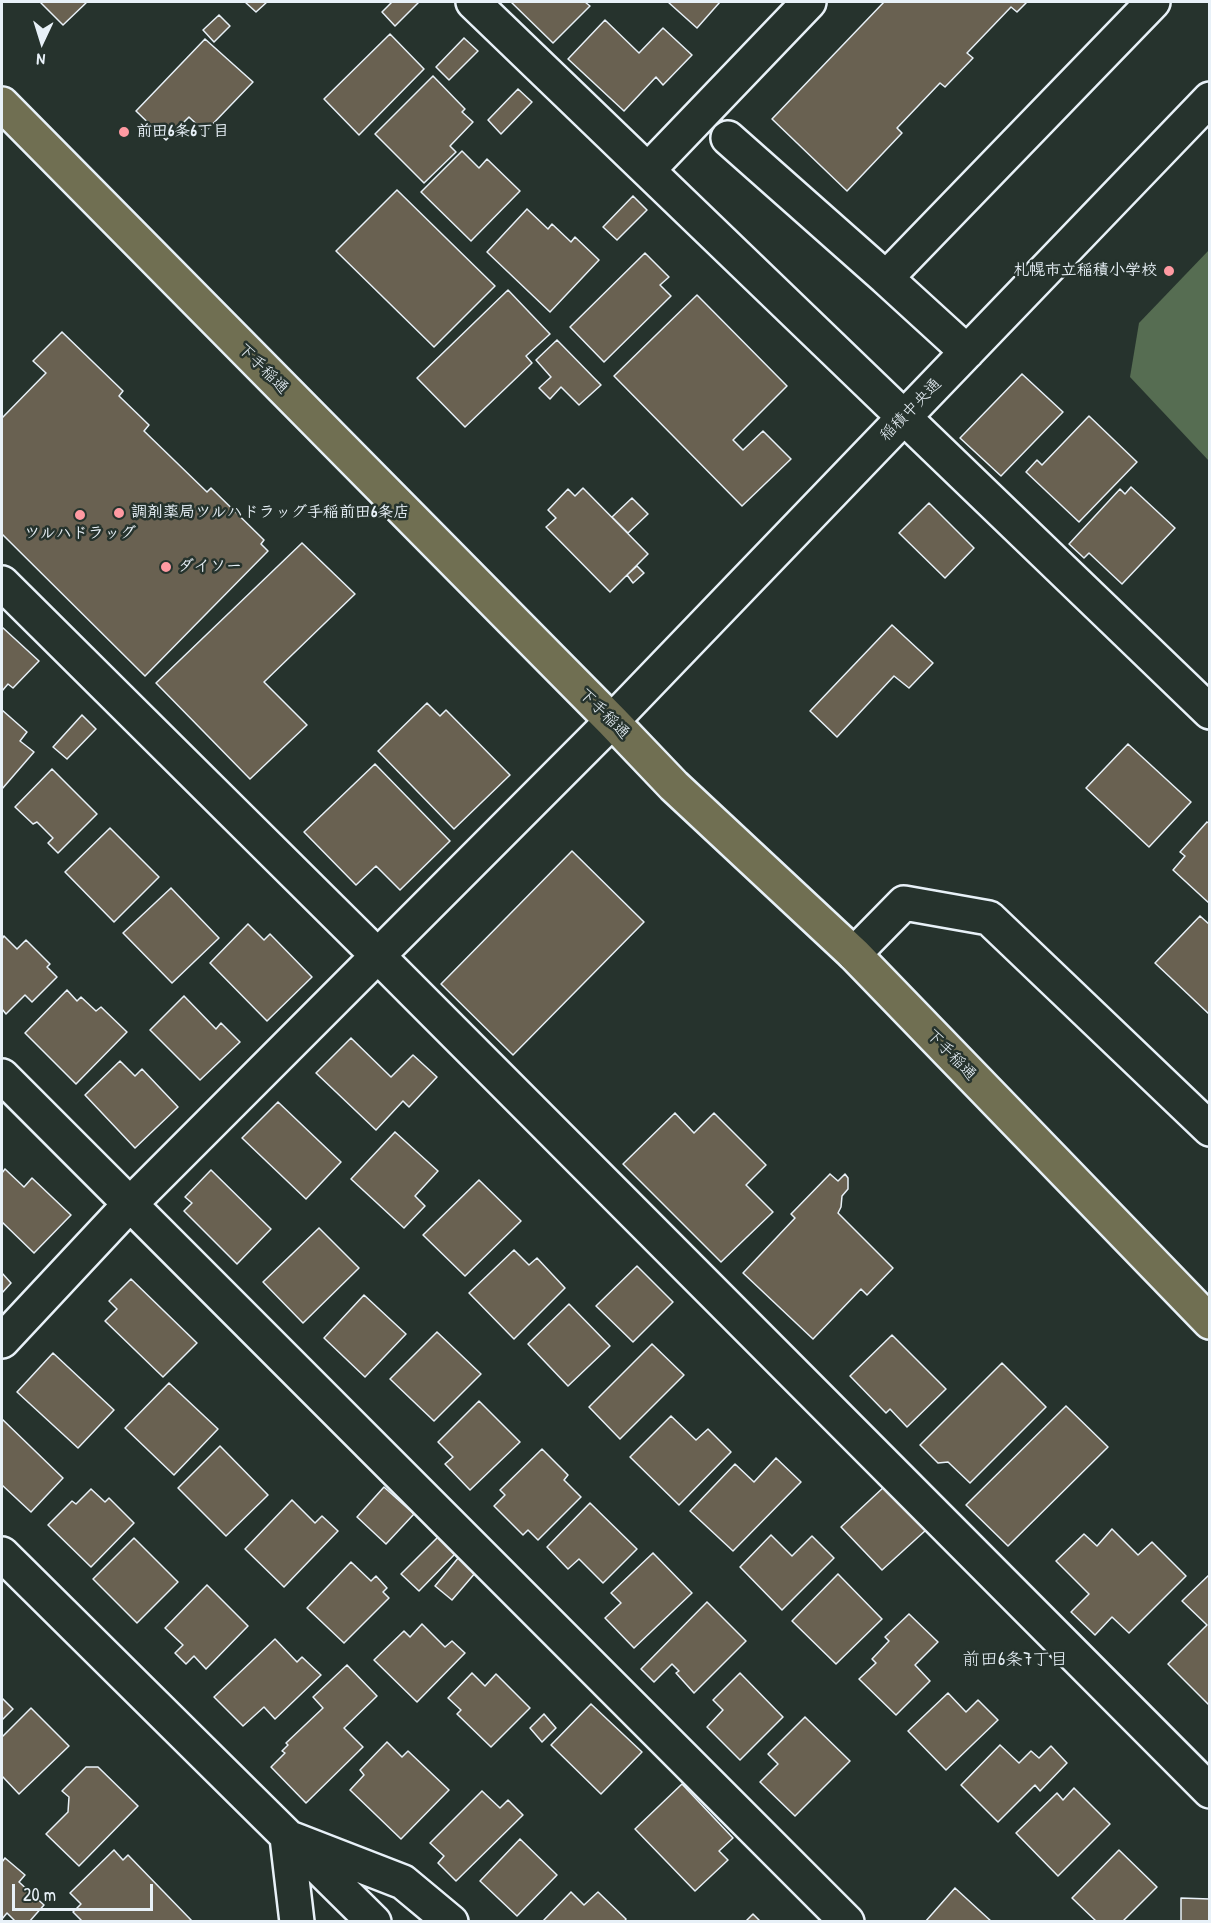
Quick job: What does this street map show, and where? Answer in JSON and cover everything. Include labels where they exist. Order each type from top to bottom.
[{"type":"main road","name":"下手稲通","points":[[2,104],[674,786],[854,954],[1209,1322]]},
{"type":"street","points":[[473,2],[905,416],[1209,712]]},
{"type":"street","points":[[648,170],[809,2]]},
{"type":"street","points":[[886,278],[1153,2]]},
{"type":"street","name":"稲積中央通","points":[[2,1341],[130,1204],[612,721],[1209,99]]},
{"type":"street","points":[[728,138],[967,352]]},
{"type":"street","points":[[2,583],[378,956],[1209,1791]]},
{"type":"street","points":[[854,954],[904,903],[989,918],[1209,1129]]},
{"type":"street","points":[[2,1076],[847,1922]]},
{"type":"street","points":[[2,1554],[374,1922]]},
{"type":"street","points":[[287,1837],[297,1922]]},
{"type":"street","points":[[287,1837],[403,1882],[451,1922]]},
{"type":"green space","points":[[1209,250],[1209,461],[1130,377],[1139,323]]},
{"type":"building","points":[[40,2],[87,2],[63,25]]},
{"type":"building","points":[[245,2],[267,2],[256,12]]},
{"type":"building","points":[[392,2],[419,2],[395,26],[382,12]]},
{"type":"building","points":[[511,2],[585,2],[590,6],[553,43]]},
{"type":"building","points":[[668,2],[720,2],[697,28]]},
{"type":"building","points":[[884,2],[1027,2],[1017,12],[1011,7],[967,53],[973,58],[945,87],[940,83],[897,128],[902,133],[847,191],[772,119]]},
{"type":"building","points":[[219,15],[230,26],[214,42],[203,30]]},
{"type":"building","points":[[605,20],[639,53],[663,28],[692,55],[663,85],[656,77],[624,111],[568,59]]},
{"type":"building","points":[[390,34],[424,69],[359,135],[324,99]]},
{"type":"building","points":[[464,38],[478,51],[449,80],[436,67]]},
{"type":"building","points":[[205,39],[253,82],[205,132],[189,117],[166,140],[136,111]]},
{"type":"building","points":[[433,76],[465,109],[462,112],[473,122],[450,146],[456,152],[424,183],[375,134]]},
{"type":"building","points":[[518,89],[532,102],[501,134],[488,120]]},
{"type":"building","points":[[462,151],[479,168],[487,159],[520,191],[471,241],[421,192]]},
{"type":"building","points":[[397,190],[495,286],[434,347],[336,251]]},
{"type":"building","points":[[633,196],[647,210],[617,240],[603,227]]},
{"type":"building","points":[[527,209],[548,229],[552,224],[571,242],[575,237],[599,260],[550,312],[487,252]]},
{"type":"building","points":[[645,253],[669,277],[660,285],[671,296],[604,362],[570,327]]},
{"type":"building","points":[[508,290],[550,334],[526,356],[532,363],[465,427],[417,378]]},
{"type":"building","points":[[697,295],[787,386],[733,440],[743,450],[763,431],[791,459],[742,506],[614,376]]},
{"type":"building","name":"調剤薬局ツルハドラッグ手稲前田6条店","points":[[62,332],[123,391],[119,396],[149,425],[144,431],[207,492],[211,488],[264,540],[261,544],[268,551],[145,676],[2,534],[2,418],[46,373],[33,361]]},
{"type":"building","points":[[557,340],[601,385],[579,405],[561,387],[550,399],[539,388],[551,377],[536,360]]},
{"type":"building","points":[[1022,374],[1063,412],[1001,476],[960,438]]},
{"type":"building","points":[[1089,416],[1137,462],[1079,522],[1026,472],[1037,460],[1042,465]]},
{"type":"building","points":[[1131,487],[1175,528],[1122,584],[1089,553],[1084,558],[1069,544],[1120,489],[1125,494]]},
{"type":"building","points":[[583,488],[648,554],[610,592],[546,527],[556,518],[548,510],[568,489],[575,496]]},
{"type":"building","points":[[632,498],[648,514],[628,533],[612,517]]},
{"type":"building","points":[[929,503],[974,548],[945,578],[899,533]]},
{"type":"building","points":[[302,543],[355,594],[264,682],[307,725],[250,779],[156,683]]},
{"type":"building","points":[[637,566],[644,573],[633,583],[627,575]]},
{"type":"building","points":[[892,625],[933,663],[909,688],[894,676],[837,737],[810,711]]},
{"type":"building","points":[[2,627],[39,661],[13,688],[8,684],[2,691]]},
{"type":"building","points":[[427,703],[440,716],[446,710],[510,775],[454,829],[378,751]]},
{"type":"building","points":[[2,710],[27,732],[20,741],[34,752],[2,789]]},
{"type":"building","points":[[82,715],[96,729],[67,759],[53,747]]},
{"type":"building","points":[[1128,744],[1191,802],[1149,847],[1086,788]]},
{"type":"building","points":[[375,764],[450,841],[400,890],[376,866],[356,885],[304,832]]},
{"type":"building","points":[[52,769],[97,814],[58,853],[48,843],[53,838],[37,822],[33,824],[15,807]]},
{"type":"building","points":[[1207,822],[1210,824],[1210,904],[1173,870],[1185,856],[1180,852]]},
{"type":"building","points":[[110,828],[159,877],[114,922],[65,872]]},
{"type":"building","points":[[572,851],[644,922],[513,1055],[441,984]]},
{"type":"building","points":[[171,888],[219,938],[172,983],[123,933]]},
{"type":"building","points":[[1200,916],[1210,925],[1210,1015],[1155,963]]},
{"type":"building","points":[[248,924],[264,940],[270,934],[312,977],[267,1021],[210,963]]},
{"type":"building","points":[[4,936],[17,949],[26,940],[50,964],[47,967],[57,977],[32,1002],[25,995],[6,1014],[2,1009],[2,939]]},
{"type":"building","points":[[67,990],[77,1001],[81,997],[96,1011],[101,1007],[127,1032],[76,1084],[25,1033]]},
{"type":"building","points":[[184,996],[216,1029],[221,1023],[240,1042],[200,1080],[150,1030]]},
{"type":"building","points":[[351,1038],[391,1077],[413,1055],[437,1077],[409,1107],[403,1101],[376,1130],[316,1073]]},
{"type":"building","points":[[120,1061],[135,1076],[142,1069],[178,1107],[135,1148],[85,1095]]},
{"type":"building","points":[[278,1102],[341,1162],[306,1199],[242,1138]]},
{"type":"building","points":[[675,1113],[694,1133],[714,1113],[766,1165],[746,1185],[773,1212],[721,1262],[623,1164]]},
{"type":"building","points":[[395,1132],[438,1171],[415,1196],[425,1206],[404,1228],[351,1179]]},
{"type":"building","points":[[5,1169],[24,1187],[32,1178],[71,1215],[34,1253],[2,1222],[2,1173]]},
{"type":"building","points":[[211,1170],[271,1229],[237,1264],[184,1211],[192,1203],[185,1197]]},
{"type":"building","points":[[830,1174],[838,1181],[845,1174],[848,1178],[848,1189],[842,1196],[838,1213],[893,1268],[867,1295],[861,1289],[813,1339],[743,1273],[795,1218],[791,1214]]},
{"type":"building","points":[[479,1180],[521,1221],[465,1276],[423,1235]]},
{"type":"building","points":[[319,1228],[359,1268],[303,1323],[263,1282]]},
{"type":"building","points":[[514,1250],[529,1265],[537,1258],[565,1288],[514,1339],[469,1293]]},
{"type":"building","points":[[637,1266],[673,1302],[633,1342],[596,1306]]},
{"type":"building","points":[[2,1273],[11,1283],[2,1293]]},
{"type":"building","points":[[131,1279],[197,1343],[163,1377],[105,1321],[117,1309],[109,1301]]},
{"type":"building","points":[[364,1295],[406,1334],[365,1377],[324,1338]]},
{"type":"building","points":[[569,1304],[610,1346],[568,1386],[528,1344]]},
{"type":"building","points":[[437,1332],[481,1374],[434,1421],[390,1379]]},
{"type":"building","points":[[892,1335],[946,1389],[907,1427],[890,1409],[886,1413],[850,1376]]},
{"type":"building","points":[[652,1344],[684,1375],[620,1439],[589,1407]]},
{"type":"building","points":[[53,1353],[114,1410],[78,1448],[17,1392]]},
{"type":"building","points":[[1002,1363],[1046,1407],[970,1483],[948,1462],[938,1463],[920,1445]]},
{"type":"building","points":[[169,1383],[218,1429],[174,1475],[125,1428]]},
{"type":"building","points":[[479,1401],[520,1442],[470,1490],[445,1464],[453,1457],[438,1442]]},
{"type":"building","points":[[1066,1406],[1108,1447],[1008,1546],[966,1505]]},
{"type":"building","points":[[671,1416],[696,1440],[708,1429],[731,1452],[679,1505],[630,1457]]},
{"type":"building","points":[[2,1419],[63,1478],[31,1512],[2,1485]]},
{"type":"building","points":[[220,1446],[268,1495],[226,1536],[178,1488]]},
{"type":"building","points":[[542,1449],[568,1475],[564,1480],[581,1497],[538,1540],[528,1530],[523,1535],[494,1506],[505,1495],[500,1490]]},
{"type":"building","points":[[776,1458],[801,1482],[733,1551],[690,1511],[735,1464],[754,1482]]},
{"type":"building","points":[[885,1486],[926,1530],[882,1570],[841,1527]]},
{"type":"building","points":[[384,1487],[414,1514],[386,1544],[357,1517]]},
{"type":"building","points":[[91,1489],[105,1502],[109,1498],[134,1523],[91,1567],[48,1525],[72,1501],[76,1504]]},
{"type":"building","points":[[292,1500],[315,1523],[322,1516],[338,1531],[284,1587],[245,1549]]},
{"type":"building","points":[[590,1503],[637,1549],[603,1583],[579,1559],[568,1569],[547,1547]]},
{"type":"building","points":[[1112,1529],[1138,1555],[1152,1542],[1186,1576],[1129,1633],[1112,1617],[1095,1635],[1071,1612],[1089,1594],[1056,1561],[1084,1534],[1097,1546]]},
{"type":"building","points":[[771,1535],[792,1556],[812,1536],[834,1558],[782,1610],[740,1567]]},
{"type":"building","points":[[439,1536],[456,1553],[419,1591],[401,1574]]},
{"type":"building","points":[[134,1538],[178,1582],[137,1623],[93,1579]]},
{"type":"building","points":[[653,1553],[692,1593],[634,1648],[605,1618],[621,1603],[611,1593]]},
{"type":"building","points":[[459,1557],[476,1572],[452,1600],[435,1586]]},
{"type":"building","points":[[351,1562],[371,1581],[376,1576],[387,1588],[383,1592],[389,1598],[344,1643],[307,1608]]},
{"type":"building","points":[[838,1574],[882,1619],[836,1664],[792,1621]]},
{"type":"building","points":[[1210,1574],[1210,1706],[1168,1664],[1207,1625],[1182,1601]]},
{"type":"building","points":[[207,1585],[248,1626],[206,1669],[194,1656],[186,1664],[175,1653],[183,1645],[165,1628]]},
{"type":"building","points":[[707,1602],[746,1641],[694,1693],[676,1673],[679,1671],[672,1664],[654,1682],[641,1669]]},
{"type":"building","points":[[909,1614],[938,1642],[915,1665],[930,1681],[896,1715],[859,1679],[876,1663],[872,1659],[889,1641],[885,1637]]},
{"type":"building","points":[[422,1624],[445,1647],[452,1641],[465,1653],[417,1702],[374,1660],[404,1631],[410,1637]]},
{"type":"building","points":[[275,1639],[297,1662],[302,1657],[321,1675],[275,1719],[264,1707],[243,1726],[214,1697]]},
{"type":"building","points":[[347,1665],[377,1696],[344,1728],[363,1747],[306,1803],[271,1767],[285,1753],[282,1751],[288,1745],[286,1743],[323,1708],[313,1697]]},
{"type":"building","points":[[472,1673],[485,1686],[496,1674],[530,1708],[491,1747],[457,1714],[461,1710],[448,1698]]},
{"type":"building","points":[[740,1673],[783,1717],[740,1760],[707,1727],[723,1710],[713,1700]]},
{"type":"building","points":[[948,1693],[966,1712],[978,1700],[998,1720],[946,1770],[908,1731]]},
{"type":"building","points":[[2,1698],[13,1709],[2,1720]]},
{"type":"building","points":[[591,1704],[642,1752],[601,1794],[551,1745]]},
{"type":"building","points":[[31,1708],[69,1746],[19,1794],[2,1776],[2,1737]]},
{"type":"building","points":[[544,1714],[556,1728],[542,1742],[530,1728]]},
{"type":"building","points":[[805,1717],[850,1761],[795,1816],[760,1782],[778,1764],[768,1754]]},
{"type":"building","points":[[387,1742],[402,1757],[408,1751],[449,1790],[401,1839],[350,1790],[364,1775],[360,1770]]},
{"type":"building","points":[[1000,1745],[1019,1763],[1031,1751],[1039,1758],[1051,1746],[1067,1763],[1040,1791],[1035,1785],[998,1822],[961,1785]]},
{"type":"building","points":[[86,1767],[98,1767],[138,1806],[79,1866],[46,1834],[68,1812],[69,1797],[62,1791]]},
{"type":"building","points":[[682,1784],[733,1838],[719,1851],[728,1860],[695,1891],[635,1829]]},
{"type":"building","points":[[1074,1788],[1110,1824],[1058,1876],[1016,1833],[1057,1793],[1063,1800]]},
{"type":"building","points":[[482,1791],[500,1808],[508,1800],[523,1815],[456,1881],[438,1863],[444,1856],[430,1843]]},
{"type":"building","points":[[520,1839],[557,1875],[517,1916],[480,1881]]},
{"type":"building","points":[[114,1850],[123,1860],[128,1855],[193,1922],[83,1922],[73,1912],[81,1904],[70,1893]]},
{"type":"building","points":[[1119,1850],[1157,1887],[1122,1922],[1097,1922],[1072,1898]]},
{"type":"building","points":[[5,1858],[25,1875],[19,1882],[44,1905],[29,1922],[16,1922],[7,1913],[2,1919],[2,1862]]},
{"type":"building","points":[[955,1888],[992,1922],[925,1922]]},
{"type":"building","points":[[571,1892],[584,1905],[598,1892],[626,1919],[624,1922],[542,1922]]},
{"type":"building","points":[[1181,1898],[1210,1899],[1210,1922],[1181,1922]]},
{"type":"building","points":[[753,1914],[761,1922],[745,1922]]},
{"type":"place","name":"前田6条6丁目","points":[[124,132]]},
{"type":"place","name":"札幌市立稲積小学校","points":[[1169,271]]},
{"type":"place","name":"調剤薬局ツルハドラッグ手稲前田6条店","points":[[119,513]]},
{"type":"place","name":"ツルハドラッグ","points":[[80,515]]},
{"type":"place","name":"ダイソー","points":[[166,567]]},
{"type":"district","name":"前田6条7丁目","points":[[1015,1660]]}]
